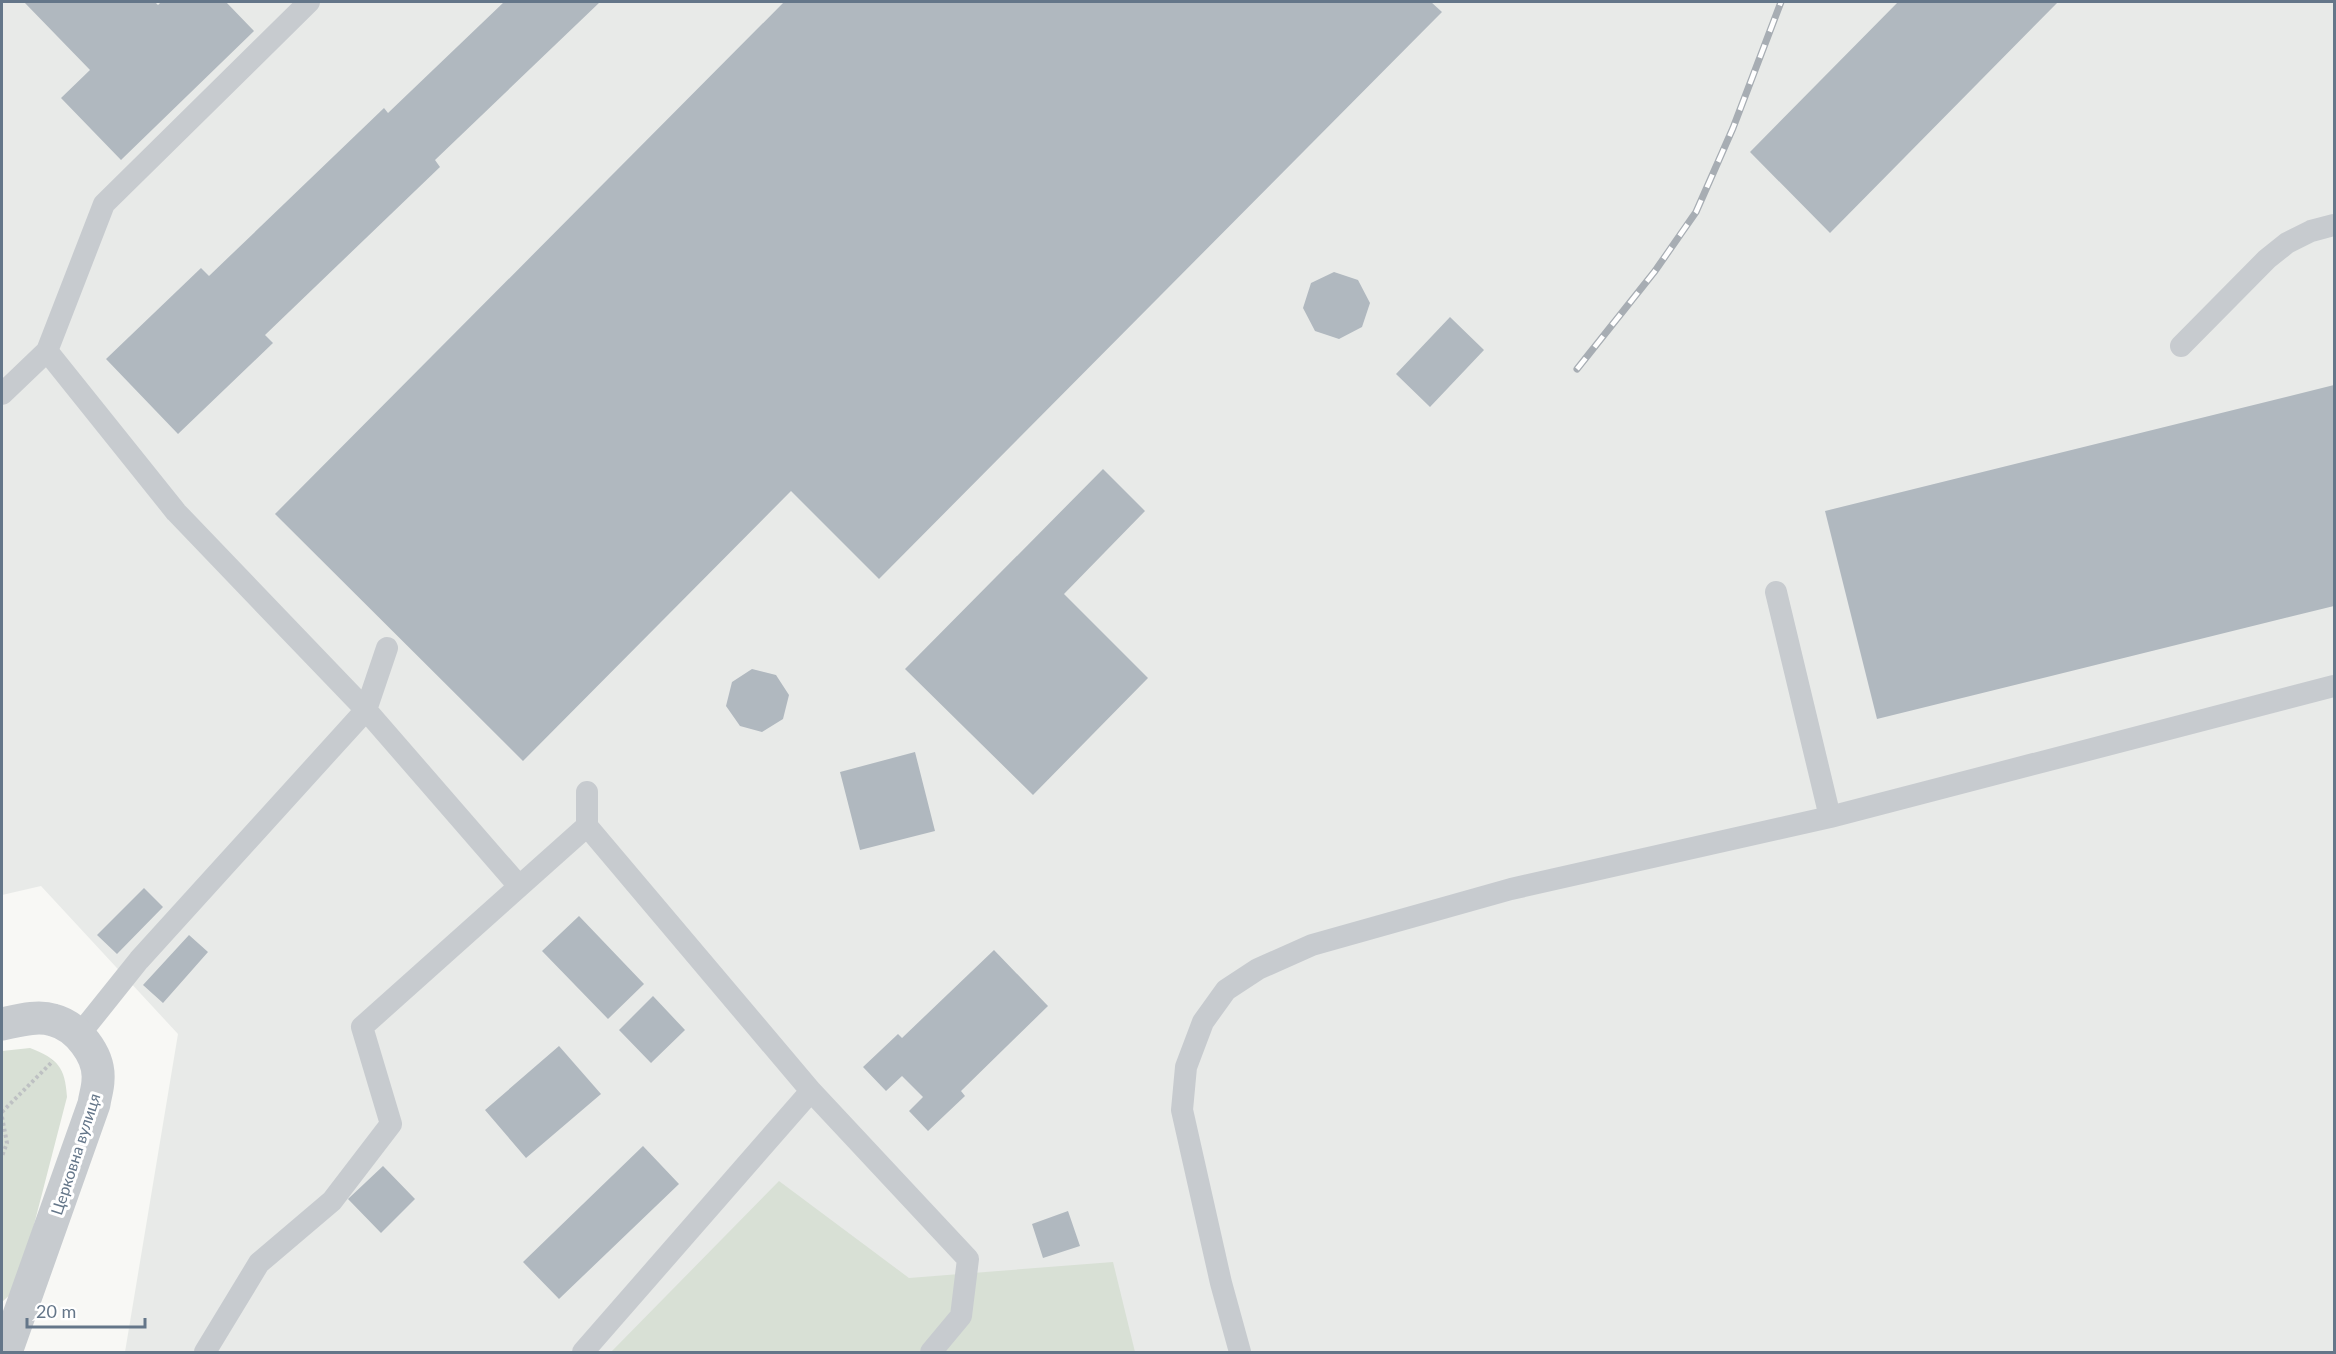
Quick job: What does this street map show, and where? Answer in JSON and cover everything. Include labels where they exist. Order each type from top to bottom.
[{"type":"street","name":"Церковна вулиця","points":[[2,1024],[33,1019],[53,1019],[69,1027],[79,1035],[88,1048],[96,1065],[99,1079],[94,1104],[6,1353]]},
{"type":"lane","points":[[2,394],[47,351],[104,204],[309,2]]},
{"type":"lane","points":[[2181,346],[2267,259],[2286,243],[2311,231],[2334,225]]},
{"type":"lane","points":[[47,351],[176,512],[366,710],[519,886]]},
{"type":"lane","points":[[1776,592],[1830,817]]},
{"type":"lane","points":[[79,1035],[139,960],[366,710],[387,648]]},
{"type":"lane","points":[[1240,1353],[1221,1283],[1182,1110],[1186,1067],[1203,1022],[1226,990],[1258,969],[1323,942],[1511,889],[1830,817],[2334,686]]},
{"type":"lane","points":[[587,792],[587,826],[811,1091],[968,1259],[961,1316],[931,1353]]},
{"type":"lane","points":[[205,1353],[259,1263],[332,1201],[391,1124],[362,1027],[587,826]]},
{"type":"lane","points":[[583,1353],[811,1091]]},
{"type":"path","points":[[2,1112],[79,1035]]},
{"type":"path","points":[[2,1117],[7,1143],[2,1156]]},
{"type":"shaded area","points":[[2,2],[2334,2],[2334,1352],[125,1352],[178,1034],[41,886],[2,895]]},
{"type":"shaded area","points":[[30,1048],[47,1056],[58,1065],[64,1078],[67,1097],[20,1279],[13,1292],[2,1302],[2,1051]]},
{"type":"shaded area","points":[[779,1181],[909,1278],[1113,1262],[1135,1352],[611,1352]]},
{"type":"building","points":[[24,2],[155,2],[158,5],[161,2],[226,2],[254,31],[121,160],[61,98],[90,70]]},
{"type":"building","points":[[504,2],[600,2],[435,160],[440,167],[265,335],[273,343],[178,434],[106,359],[201,268],[209,276],[384,108],[388,113]]},
{"type":"building","points":[[784,2],[1431,2],[1442,12],[879,579],[791,491],[523,761],[275,514]]},
{"type":"building","points":[[1898,2],[2058,2],[1830,233],[1750,152]]},
{"type":"building","points":[[1334,272],[1358,280],[1370,303],[1362,327],[1339,339],[1315,331],[1303,308],[1311,283]]},
{"type":"building","points":[[1450,317],[1484,350],[1430,407],[1396,374]]},
{"type":"building","points":[[2334,385],[2334,606],[1877,719],[1825,511]]},
{"type":"building","points":[[1103,469],[1145,511],[1064,594],[1148,678],[1033,795],[905,669]]},
{"type":"building","points":[[752,669],[776,675],[789,695],[783,719],[762,732],[740,726],[726,706],[732,682]]},
{"type":"building","points":[[915,752],[935,831],[860,850],[840,772]]},
{"type":"building","points":[[144,888],[163,907],[117,954],[97,935]]},
{"type":"building","points":[[579,916],[644,984],[608,1019],[542,951]]},
{"type":"building","points":[[189,935],[208,952],[163,1003],[143,985]]},
{"type":"building","points":[[994,950],[1048,1006],[961,1091],[965,1096],[928,1131],[909,1111],[923,1097],[902,1076],[886,1091],[863,1067],[898,1034],[902,1038]]},
{"type":"building","points":[[653,996],[685,1030],[651,1063],[619,1030]]},
{"type":"building","points":[[559,1046],[601,1094],[526,1158],[485,1110]]},
{"type":"building","points":[[643,1146],[679,1184],[559,1299],[523,1262]]},
{"type":"building","points":[[383,1166],[415,1199],[381,1233],[348,1199]]},
{"type":"building","points":[[1068,1211],[1080,1246],[1043,1258],[1032,1224]]},
{"type":"railway","points":[[1577,369],[1655,271],[1696,212],[1733,128],[1781,2]]}]
